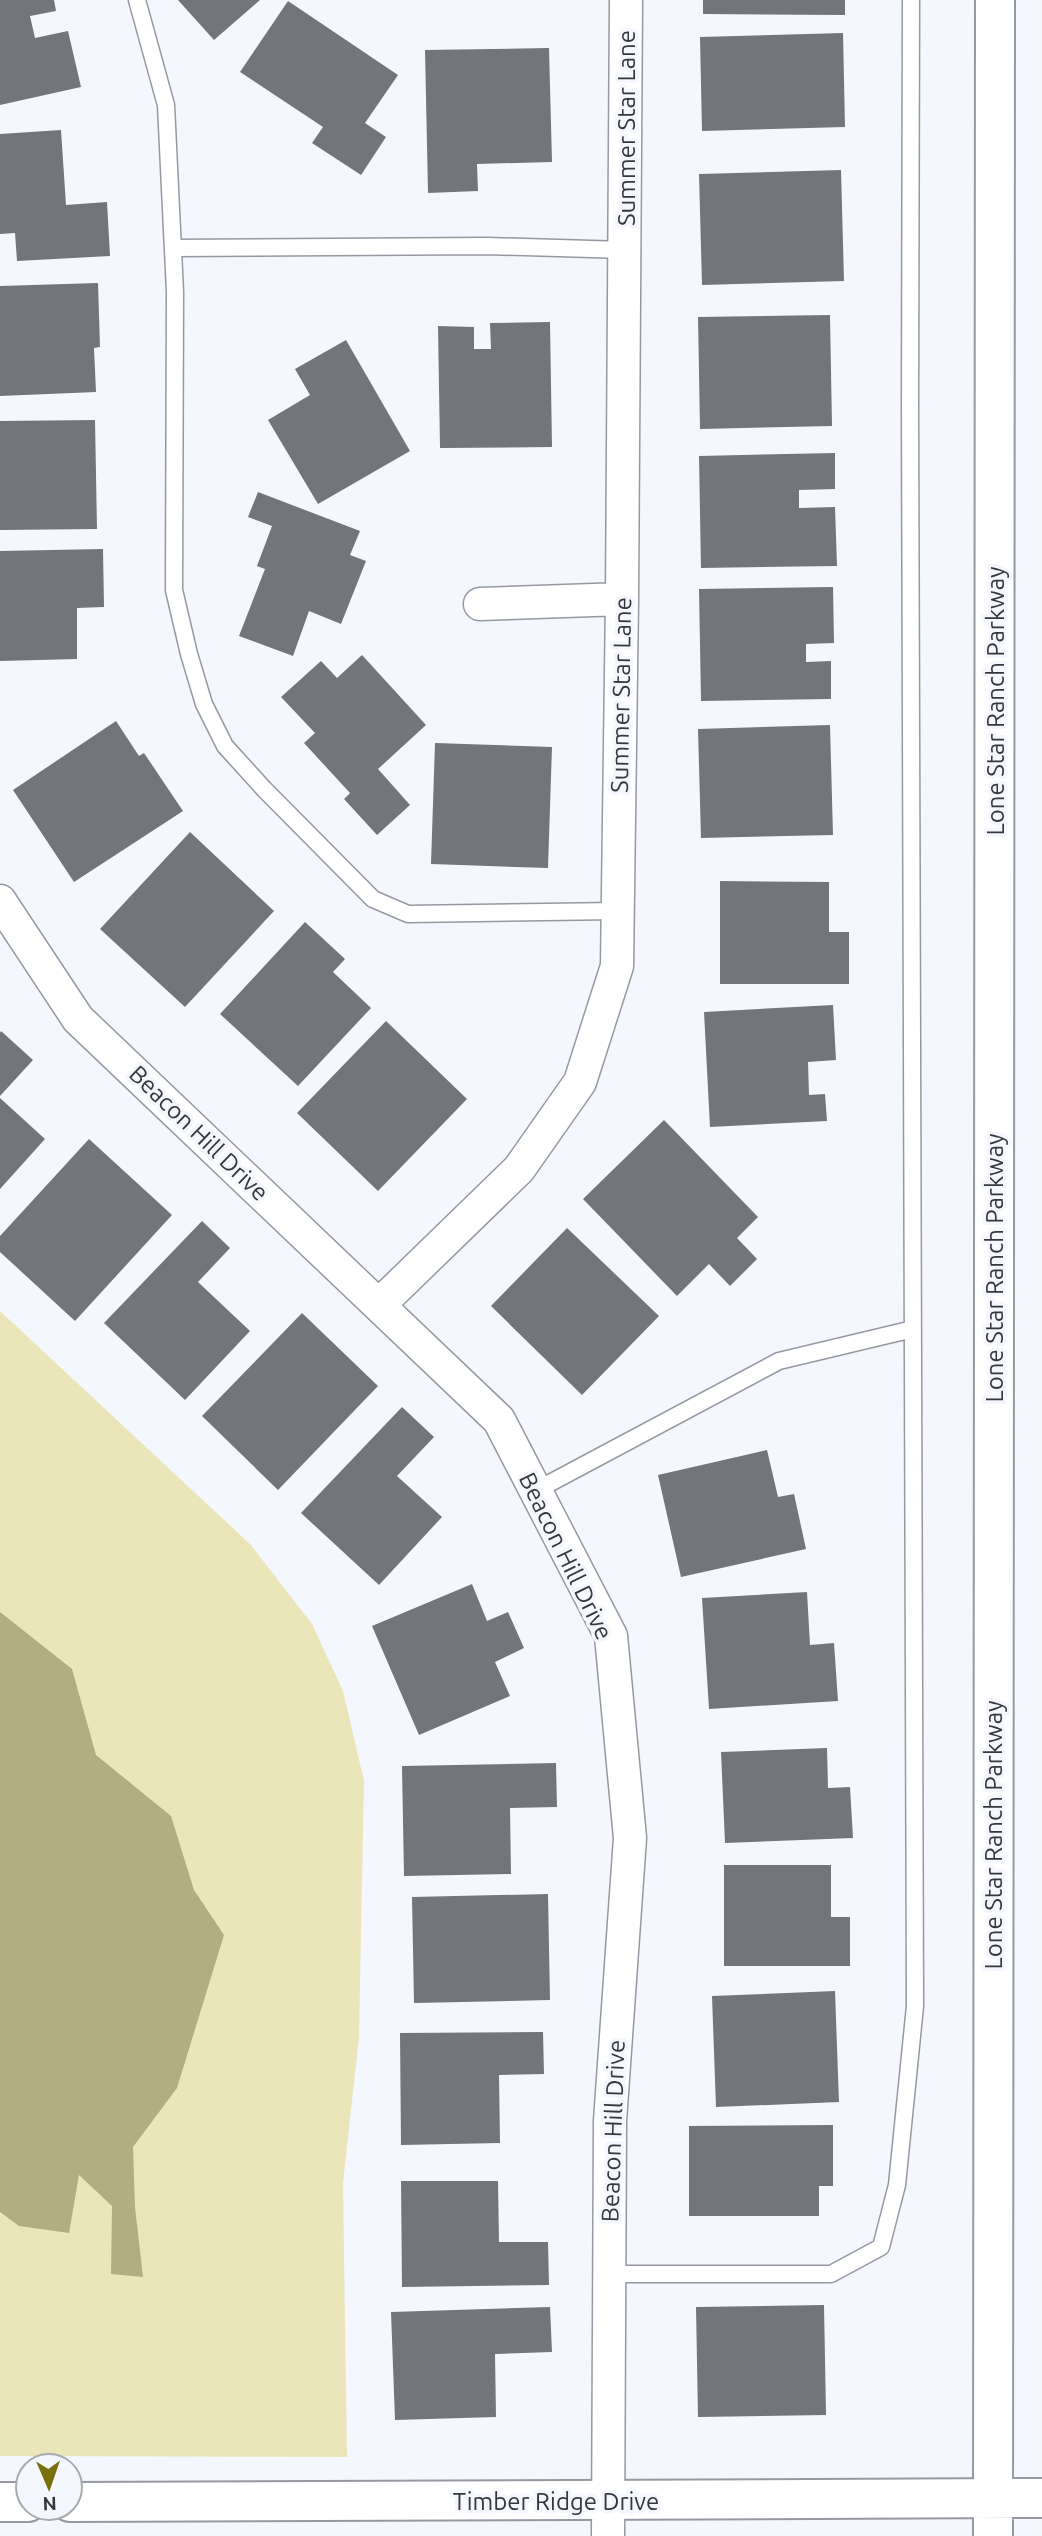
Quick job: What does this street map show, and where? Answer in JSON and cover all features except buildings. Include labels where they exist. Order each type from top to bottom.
[{"type":"main road","name":"Lone Star Ranch Parkway","points":[[993,2536],[995,0]]},
{"type":"main road","name":"Timber Ridge Drive","points":[[84,2502],[608,2519],[993,2498],[1042,2498]]},
{"type":"street","name":"Summer Star Lane","points":[[379,1306],[519,1169],[580,1082],[617,966],[626,0]]},
{"type":"street","points":[[480,604],[622,599]]},
{"type":"street","name":"Beacon Hill Drive","points":[[0,901],[10,938],[78,1019],[499,1420],[611,1636],[630,1838],[610,2121],[608,2519]]},
{"type":"lane","points":[[137,0],[166,105],[175,292],[174,590],[188,654],[204,704],[225,746],[373,899],[408,914],[617,911]]},
{"type":"lane","points":[[610,2274],[831,2274],[881,2247],[897,2185],[915,2006],[911,0]]},
{"type":"lane","points":[[173,248],[486,246],[625,250]]},
{"type":"lane","points":[[536,1491],[779,1361],[914,1329]]},
{"type":"shaded area","points":[[0,1311],[251,1545],[312,1624],[343,1691],[364,1781],[359,2037],[343,2183],[347,2457],[84,2456],[84,2452],[14,2452],[14,2456],[0,2456]]},
{"type":"shaded area","points":[[0,1612],[72,1669],[96,1755],[171,1816],[194,1890],[224,1935],[177,2088],[133,2147],[135,2207],[143,2277],[111,2274],[112,2206],[79,2175],[69,2233],[19,2226],[0,2212]]}]
